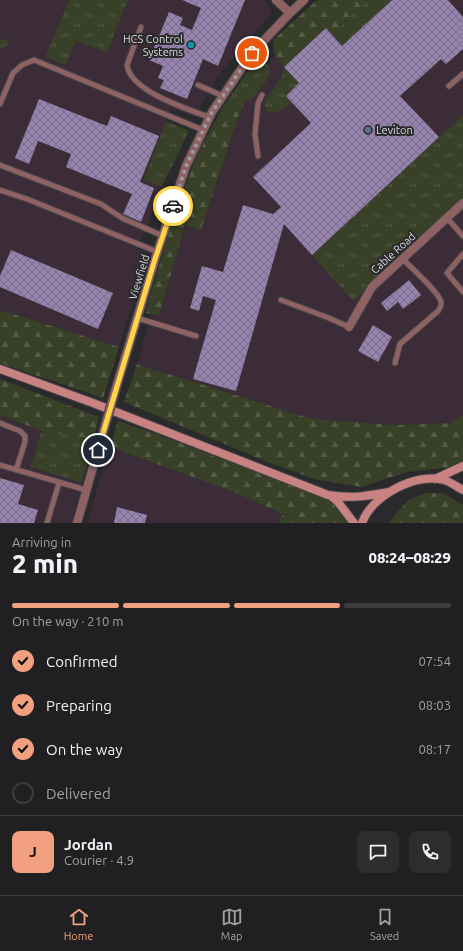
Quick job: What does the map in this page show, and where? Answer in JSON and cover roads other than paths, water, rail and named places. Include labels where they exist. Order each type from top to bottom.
[{"type":"main road","points":[[0,370],[93,403],[328,495],[346,498],[362,497],[389,492]]},
{"type":"main road","points":[[434,479],[463,466]]},
{"type":"main road","points":[[362,523],[370,510],[389,492],[413,481],[434,479],[443,480],[463,490]]},
{"type":"main road","points":[[328,495],[338,502],[354,523]]},
{"type":"street","points":[[276,0],[290,13]]},
{"type":"street","name":"Viewfield","points":[[77,523],[116,388],[186,166],[209,117],[252,53],[304,0]]},
{"type":"street","name":"Cable Road","points":[[348,327],[372,287],[448,219],[463,203]]},
{"type":"lane","points":[[141,27],[127,65],[127,70],[132,77],[153,95],[209,117]]},
{"type":"lane","points":[[0,104],[13,73],[22,65],[34,60],[203,130]]},
{"type":"lane","points":[[449,86],[463,74]]},
{"type":"lane","points":[[198,85],[223,96]]},
{"type":"lane","points":[[258,156],[255,134],[258,103],[262,95]]},
{"type":"lane","points":[[0,164],[100,204],[122,218],[163,236]]},
{"type":"lane","points":[[0,190],[158,252]]},
{"type":"lane","points":[[448,219],[463,236]]},
{"type":"lane","points":[[463,254],[447,273],[463,292]]},
{"type":"lane","points":[[395,363],[400,344],[438,311],[441,306],[441,301],[437,294],[403,259]]},
{"type":"lane","points":[[281,300],[329,318],[348,327]]},
{"type":"lane","points":[[138,318],[196,336]]},
{"type":"lane","points":[[0,423],[24,434],[24,442],[16,470]]},
{"type":"lane","points":[[0,465],[86,490]]},
{"type":"lane","points":[[47,523],[59,483]]},
{"type":"place","name":"HCS Control Systems","points":[[191,45]]},
{"type":"place","name":"Leviton","points":[[368,130]]}]
